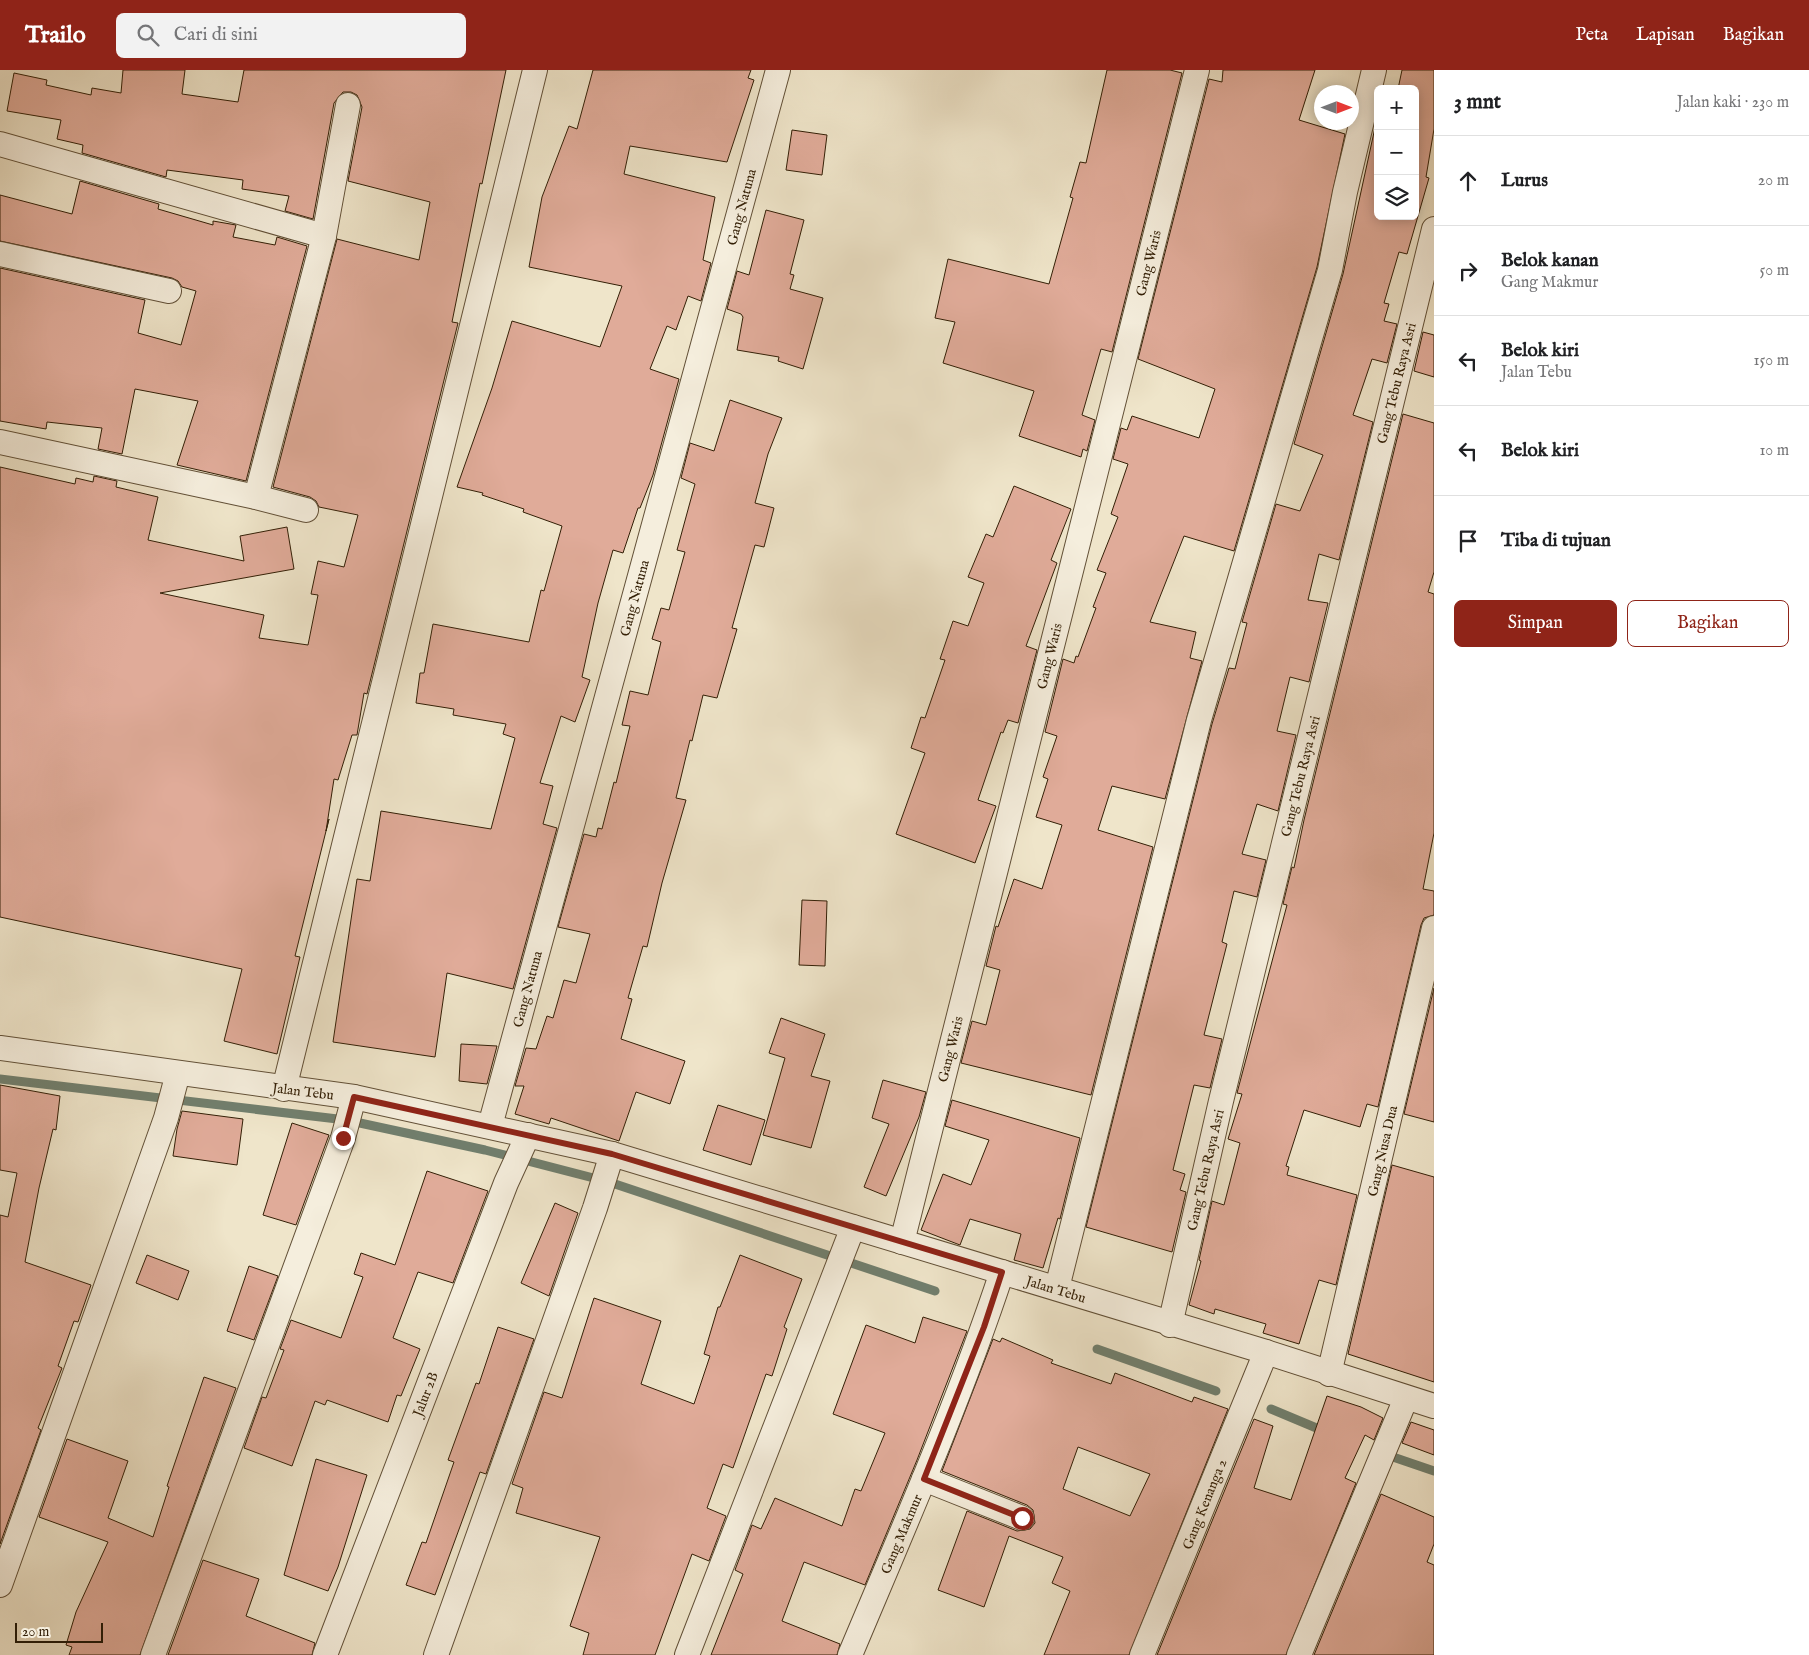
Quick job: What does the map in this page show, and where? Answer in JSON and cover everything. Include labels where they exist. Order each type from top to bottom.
[{"type":"street","points":[[284,1089],[534,70]]},
{"type":"street","name":"Gang Natuna","points":[[490,1126],[778,70]]},
{"type":"street","name":"Gang Waris","points":[[902,1242],[1197,70]]},
{"type":"street","points":[[1057,1288],[1199,720],[1330,270],[1345,192],[1374,70]]},
{"type":"street","points":[[256,497],[324,236],[348,105]]},
{"type":"street","points":[[0,144],[324,236]]},
{"type":"street","name":"Gang Tebu Raya Asri","points":[[1170,1325],[1220,1101],[1434,228]]},
{"type":"street","points":[[0,254],[170,291]]},
{"type":"street","points":[[0,442],[256,497],[306,510]]},
{"type":"street","name":"Gang Nusa Dua","points":[[1329,1374],[1434,928]]},
{"type":"street","name":"Jalan Tebu","points":[[0,1048],[176,1079],[284,1089],[490,1126],[526,1140],[610,1162],[850,1236],[902,1242],[1057,1288],[1170,1325],[1266,1352],[1329,1374],[1434,1406]]},
{"type":"street","points":[[0,1585],[166,1118],[176,1079]]},
{"type":"street","points":[[153,1655],[343,1138],[353,1102]]},
{"type":"street","name":"Jalur 2B","points":[[325,1655],[506,1184],[526,1140]]},
{"type":"street","points":[[436,1655],[610,1162]]},
{"type":"street","points":[[687,1655],[850,1236]]},
{"type":"street","name":"Gang Makmur","points":[[850,1655],[924,1479],[984,1327],[1002,1272]]},
{"type":"street","name":"Gang Kenanga 2","points":[[1142,1655],[1266,1352]]},
{"type":"street","points":[[1300,1655],[1406,1398]]},
{"type":"street","points":[[924,1479],[1022,1518]]},
{"type":"building","points":[[123,70],[185,70],[182,94],[238,102],[244,70],[506,70],[482,184],[480,183],[452,322],[458,323],[367,694],[364,693],[357,735],[352,735],[338,780],[334,779],[326,831],[329,819],[295,956],[300,957],[277,1054],[224,1041],[242,969],[0,917],[0,467],[75,484],[76,478],[93,482],[94,476],[117,481],[116,487],[158,497],[148,540],[244,561],[240,536],[287,527],[294,569],[160,593],[264,615],[259,638],[308,645],[318,595],[311,594],[318,561],[344,567],[358,515],[319,507],[316,501],[310,497],[273,487],[337,239],[419,260],[430,202],[348,181],[362,107],[357,95],[351,92],[343,92],[334,103],[313,219],[285,211],[289,196],[242,189],[243,180],[167,170],[166,177],[82,153],[83,145],[57,139],[61,120],[7,111],[14,73],[47,80],[46,85],[91,95],[92,88],[121,93]]},
{"type":"building","points":[[593,70],[751,70],[748,78],[754,80],[727,162],[630,146],[624,174],[715,197],[703,260],[711,263],[701,301],[688,296],[676,330],[667,326],[650,369],[679,379],[653,475],[640,508],[638,508],[623,553],[613,550],[598,603],[582,677],[590,680],[575,722],[561,716],[540,783],[553,786],[543,824],[557,828],[513,989],[447,973],[435,1057],[333,1042],[357,879],[370,881],[381,811],[491,829],[515,738],[503,734],[506,724],[453,715],[454,709],[416,703],[420,673],[424,673],[433,624],[529,642],[541,590],[544,591],[562,526],[523,512],[524,509],[482,495],[483,493],[457,487],[492,388],[512,321],[600,347],[622,286],[529,267],[542,197],[569,126],[577,129]]},
{"type":"building","points":[[1107,70],[1170,70],[1182,73],[1112,352],[1101,349],[1082,415],[1095,420],[1087,451],[1083,449],[1081,457],[1019,436],[1034,391],[943,363],[955,322],[935,318],[948,259],[1049,284],[1073,198],[1070,197],[1080,162],[1086,163]]},
{"type":"building","points":[[1223,70],[1315,70],[1299,120],[1314,125],[1314,130],[1332,130],[1345,134],[1317,267],[1234,551],[1184,536],[1150,622],[1196,632],[1190,658],[1202,661],[1165,799],[1112,786],[1098,830],[1153,847],[1091,1095],[961,1063],[972,1021],[986,1025],[1000,970],[986,966],[996,926],[998,927],[1014,879],[1042,889],[1062,825],[1036,817],[1048,779],[1043,777],[1057,736],[1045,732],[1063,659],[1074,663],[1076,656],[1078,657],[1096,608],[1093,607],[1106,573],[1097,570],[1118,517],[1111,514],[1128,464],[1113,459],[1121,428],[1127,430],[1132,416],[1199,438],[1215,389],[1138,359],[1209,79],[1222,82]]},
{"type":"building","points":[[1402,70],[1434,70],[1434,129],[1426,177],[1429,178],[1419,213],[1419,85],[1399,85]]},
{"type":"building","points":[[792,130],[827,135],[822,175],[786,170]]},
{"type":"building","points":[[1374,132],[1374,220],[1417,220],[1407,254],[1399,252],[1384,303],[1389,304],[1384,321],[1397,324],[1387,363],[1372,359],[1353,415],[1373,422],[1339,560],[1319,554],[1308,600],[1328,603],[1309,682],[1290,677],[1277,731],[1296,735],[1278,811],[1257,804],[1242,854],[1266,860],[1257,897],[1234,891],[1222,942],[1227,944],[1204,1035],[1222,1039],[1210,1088],[1194,1085],[1173,1170],[1185,1174],[1180,1190],[1186,1192],[1172,1252],[1086,1227],[1212,724],[1229,668],[1235,669],[1247,623],[1242,622],[1276,504],[1300,511],[1323,455],[1294,444],[1343,274]]},
{"type":"building","points":[[80,181],[159,204],[158,209],[213,225],[213,221],[236,225],[233,237],[275,245],[277,237],[307,246],[246,481],[177,465],[198,401],[135,389],[122,454],[98,449],[102,428],[47,422],[46,429],[0,421],[0,268],[145,300],[138,333],[181,345],[196,291],[182,287],[178,281],[172,278],[0,241],[0,195],[72,214]]},
{"type":"building","points":[[766,210],[804,220],[790,274],[794,275],[790,289],[823,298],[803,369],[778,361],[779,357],[737,350],[743,317],[741,314],[727,309],[737,271],[749,275]]},
{"type":"building","points":[[1423,332],[1434,335],[1434,377],[1414,371]]},
{"type":"building","points":[[730,400],[782,418],[768,454],[755,503],[774,508],[764,547],[755,545],[732,628],[737,629],[717,698],[703,695],[692,741],[690,740],[676,798],[686,800],[662,883],[647,947],[643,946],[628,998],[632,999],[621,1039],[685,1061],[670,1104],[636,1092],[619,1141],[551,1118],[549,1124],[515,1114],[524,1086],[515,1086],[526,1048],[536,1049],[547,1016],[553,1018],[564,980],[576,983],[590,934],[558,927],[584,834],[596,837],[598,828],[602,829],[630,726],[622,725],[630,691],[648,695],[661,642],[652,639],[661,608],[669,610],[685,552],[677,550],[695,484],[681,478],[690,443],[714,451]]},
{"type":"building","points":[[1403,414],[1434,423],[1434,572],[1428,592],[1434,594],[1434,833],[1423,889],[1434,891],[1434,915],[1424,918],[1421,925],[1378,1107],[1367,1104],[1360,1127],[1304,1110],[1286,1166],[1289,1167],[1287,1175],[1357,1195],[1336,1285],[1319,1280],[1299,1344],[1263,1333],[1266,1324],[1215,1309],[1214,1314],[1189,1305],[1201,1261],[1199,1260],[1212,1201],[1224,1205],[1240,1143],[1228,1139],[1242,1094],[1237,1093],[1287,905],[1283,904],[1292,867],[1294,868]]},
{"type":"building","points":[[1014,486],[1071,509],[1051,560],[1057,563],[1026,646],[1037,650],[1018,723],[1008,720],[1003,733],[1001,732],[978,800],[996,806],[975,863],[896,834],[925,753],[911,748],[921,717],[925,718],[945,660],[940,659],[953,621],[968,626],[984,583],[968,577],[986,534],[993,537]]},
{"type":"building","points":[[802,900],[827,901],[825,966],[799,965]]},
{"type":"building","points":[[1434,988],[1434,1122],[1404,1114]]},
{"type":"building","points":[[781,1018],[825,1034],[811,1076],[830,1081],[811,1148],[763,1135],[785,1058],[769,1053]]},
{"type":"building","points":[[461,1044],[497,1046],[487,1084],[459,1081]]},
{"type":"building","points":[[883,1080],[926,1092],[919,1117],[886,1196],[864,1187],[889,1124],[872,1118]]},
{"type":"building","points":[[0,1085],[60,1096],[56,1130],[53,1129],[39,1188],[25,1262],[91,1285],[78,1322],[74,1321],[58,1366],[62,1368],[38,1428],[41,1430],[0,1544],[0,1215],[8,1217],[17,1173],[0,1170]]},
{"type":"building","points":[[952,1100],[1080,1138],[1060,1219],[1058,1218],[1043,1268],[1014,1260],[1021,1234],[970,1219],[960,1245],[921,1230],[943,1174],[971,1185],[989,1140],[945,1126]]},
{"type":"building","points":[[718,1105],[765,1120],[751,1165],[703,1150]]},
{"type":"building","points":[[182,1111],[243,1119],[237,1165],[173,1156]]},
{"type":"building","points":[[292,1123],[329,1135],[296,1225],[263,1215]]},
{"type":"building","points":[[1392,1165],[1434,1177],[1434,1382],[1348,1354]]},
{"type":"building","points":[[427,1171],[488,1191],[453,1283],[418,1272],[393,1338],[420,1349],[401,1396],[397,1395],[388,1422],[327,1400],[325,1405],[315,1401],[292,1466],[244,1448],[262,1397],[266,1398],[284,1350],[280,1349],[291,1320],[341,1338],[363,1277],[354,1274],[361,1253],[395,1265]]},
{"type":"building","points":[[555,1203],[578,1213],[549,1296],[521,1283]]},
{"type":"building","points":[[147,1255],[189,1271],[178,1300],[136,1283]]},
{"type":"building","points":[[740,1255],[802,1279],[784,1327],[787,1329],[772,1376],[766,1374],[733,1468],[723,1464],[707,1508],[726,1516],[709,1561],[692,1554],[655,1655],[583,1655],[589,1633],[570,1626],[600,1537],[516,1513],[523,1488],[512,1484],[544,1392],[562,1398],[594,1298],[661,1321],[641,1384],[694,1404],[710,1356],[704,1354],[718,1307],[720,1307]]},
{"type":"building","points":[[249,1266],[278,1276],[254,1340],[227,1331]]},
{"type":"building","points":[[923,1317],[967,1331],[917,1460],[865,1585],[804,1562],[782,1621],[840,1644],[837,1655],[711,1655],[743,1574],[735,1570],[752,1525],[761,1529],[775,1498],[842,1526],[855,1489],[861,1491],[885,1433],[833,1414],[866,1325],[915,1343]]},
{"type":"building","points":[[498,1327],[534,1339],[486,1474],[480,1472],[435,1595],[406,1585],[422,1542],[426,1543],[454,1462],[448,1460],[476,1383],[479,1384]]},
{"type":"building","points":[[1002,1338],[1053,1360],[1051,1363],[1111,1384],[1115,1373],[1192,1402],[1194,1397],[1228,1409],[1129,1655],[1044,1655],[1070,1591],[1052,1583],[1063,1557],[1009,1536],[984,1607],[938,1590],[967,1511],[1017,1531],[1030,1529],[1035,1523],[1033,1510],[1027,1505],[942,1471],[993,1339],[1000,1342]],"holes":[[[1078,1447],[1150,1474],[1130,1516],[1063,1489]]]},
{"type":"building","points":[[204,1377],[236,1388],[140,1655],[69,1655],[72,1647],[66,1645],[76,1612],[108,1542],[39,1517],[67,1439],[128,1461],[108,1518],[153,1537],[169,1487],[167,1486]]},
{"type":"building","points":[[1327,1396],[1361,1407],[1383,1418],[1374,1440],[1365,1435],[1345,1478],[1356,1483],[1286,1655],[1157,1655],[1254,1419],[1273,1426],[1254,1488],[1291,1500]]},
{"type":"building","points":[[1411,1422],[1434,1430],[1434,1455],[1402,1443]]},
{"type":"building","points":[[316,1459],[367,1475],[338,1567],[328,1591],[284,1575]]},
{"type":"building","points":[[1381,1494],[1434,1517],[1434,1544],[1427,1562],[1434,1565],[1434,1655],[1314,1655]]},
{"type":"building","points":[[203,1560],[259,1579],[246,1616],[315,1643],[312,1655],[168,1655]]},
{"type":"waterway","points":[[0,1079],[346,1120],[485,1150],[609,1182],[935,1291]]},
{"type":"waterway","points":[[1097,1349],[1216,1391]]},
{"type":"waterway","points":[[1271,1409],[1326,1432]]},
{"type":"waterway","points":[[1393,1457],[1434,1471]]},
{"type":"route","points":[[343,1138],[354,1097],[612,1154],[1002,1272],[984,1327],[924,1479],[1022,1518]]}]
